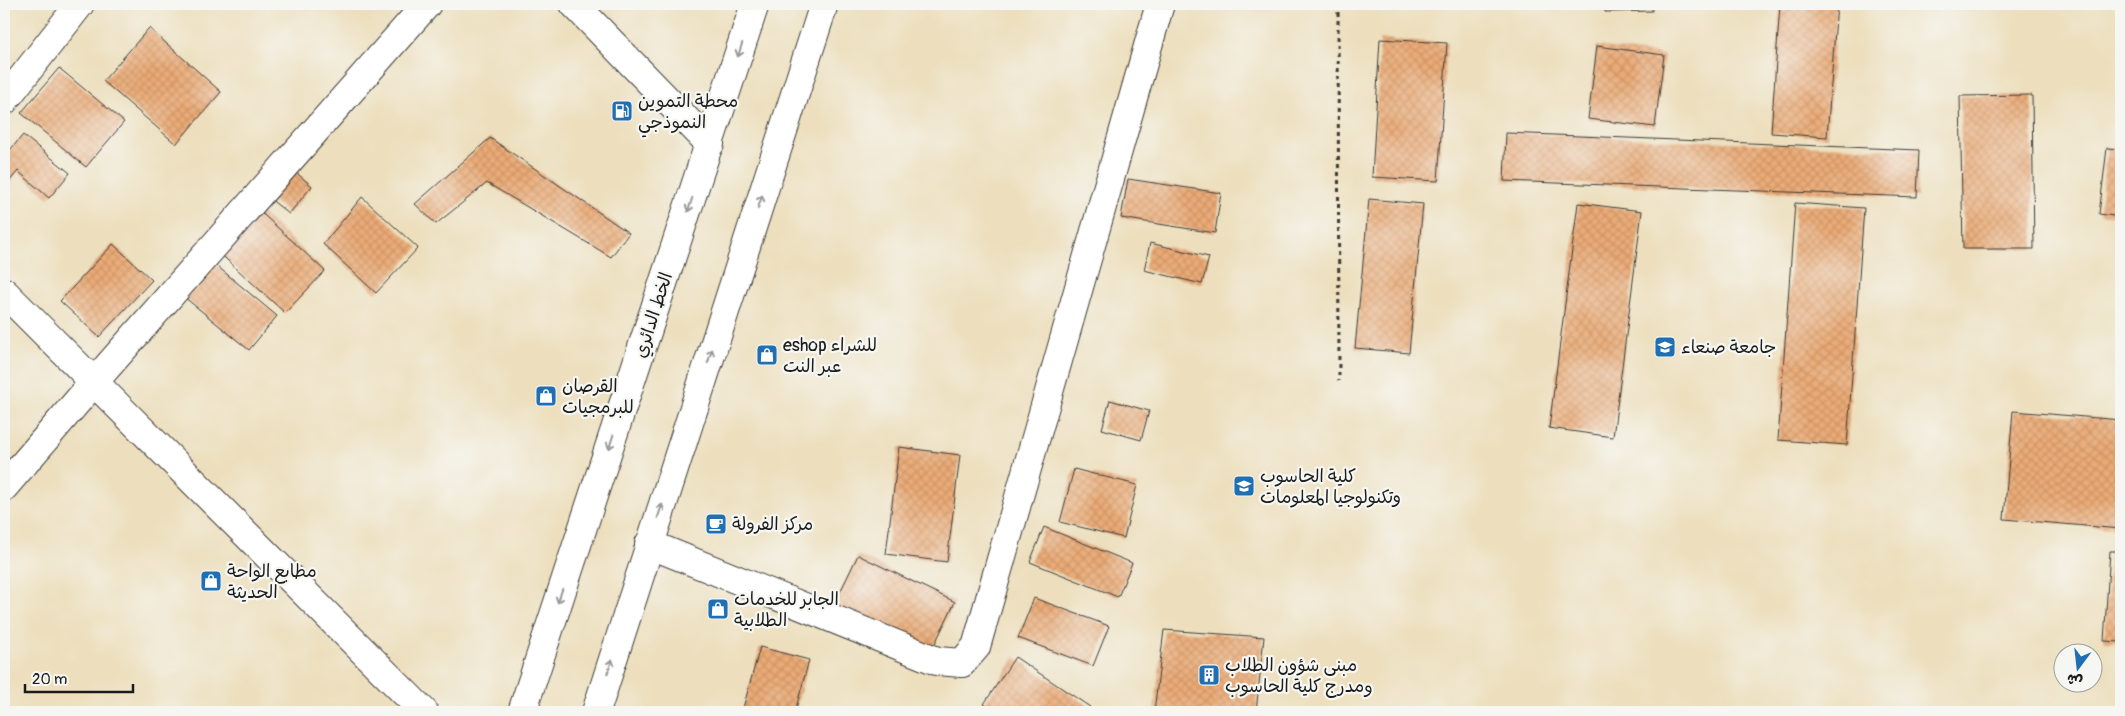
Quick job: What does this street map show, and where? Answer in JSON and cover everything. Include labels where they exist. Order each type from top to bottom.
[{"type":"street","points":[[4,101],[80,4]]},
{"type":"street","points":[[4,487],[427,4]]},
{"type":"street","points":[[574,4],[710,144]]},
{"type":"street","name":"الخط الدائري","points":[[522,712],[756,4]]},
{"type":"street","points":[[596,712],[824,4]]},
{"type":"street","points":[[649,544],[937,662],[962,663],[976,647],[1160,4]]},
{"type":"street","points":[[4,292],[424,712]]},
{"type":"path","points":[[1338,4],[1339,381]]},
{"type":"building","points":[[1605,4],[1652,4],[1652,11],[1605,12]]},
{"type":"building","points":[[1780,4],[1837,4],[1827,137],[1771,133]]},
{"type":"building","points":[[149,28],[221,92],[176,144],[103,81]]},
{"type":"building","points":[[1380,39],[1447,43],[1438,181],[1372,177]]},
{"type":"building","points":[[1597,46],[1664,55],[1655,127],[1588,119]]},
{"type":"building","points":[[59,68],[124,122],[86,167],[21,113]]},
{"type":"building","points":[[2032,95],[2034,249],[1963,249],[1960,96]]},
{"type":"building","points":[[1506,133],[1919,150],[1917,197],[1504,181]]},
{"type":"building","points":[[23,135],[70,173],[49,198],[18,171],[4,188],[4,157]]},
{"type":"building","points":[[490,138],[629,233],[611,257],[487,183],[436,224],[415,204]]},
{"type":"building","points":[[2107,148],[2121,149],[2121,217],[2099,214]]},
{"type":"building","points":[[287,165],[312,186],[289,214],[264,194]]},
{"type":"building","points":[[1128,179],[1221,193],[1215,233],[1121,218]]},
{"type":"building","points":[[362,197],[418,248],[376,293],[323,244]]},
{"type":"building","points":[[1369,199],[1423,204],[1409,353],[1355,348]]},
{"type":"building","points":[[1578,203],[1642,211],[1613,437],[1549,428]]},
{"type":"building","points":[[1795,203],[1864,208],[1847,445],[1778,440]]},
{"type":"building","points":[[253,205],[325,271],[285,313],[214,248]]},
{"type":"building","points":[[1150,243],[1209,257],[1202,284],[1144,270]]},
{"type":"building","points":[[113,244],[152,280],[99,337],[60,301]]},
{"type":"building","points":[[211,261],[277,316],[249,350],[183,296]]},
{"type":"building","points":[[1110,400],[1149,411],[1141,440],[1102,429]]},
{"type":"building","points":[[2013,411],[2121,420],[2121,529],[2004,519]]},
{"type":"building","points":[[899,447],[960,455],[947,562],[886,554]]},
{"type":"building","points":[[1074,469],[1137,485],[1124,538],[1060,522]]},
{"type":"building","points":[[1044,527],[1132,563],[1118,597],[1030,562]]},
{"type":"building","points":[[2110,551],[2121,551],[2121,642],[2104,641]]},
{"type":"building","points":[[858,555],[955,602],[924,666],[827,619]]},
{"type":"building","points":[[1034,598],[1109,626],[1093,666],[1018,638]]},
{"type":"building","name":"مبنى شؤون الطلاب ومدرج كلية الحاسوب","points":[[1164,630],[1264,637],[1256,712],[1154,712]]},
{"type":"building","points":[[760,647],[809,660],[795,712],[742,712]]},
{"type":"building","points":[[1015,657],[1090,707],[1087,712],[996,712],[984,704]]},
{"type":"place","name":"محطة التموين النموذجي","points":[[622,111]]},
{"type":"place","name":"جامعة صنعاء","points":[[1665,347]]},
{"type":"place","name":"eshop للشراء عبر النت","points":[[767,355]]},
{"type":"place","name":"القرصان للبرمجيات","points":[[546,396]]},
{"type":"place","name":"كلية الحاسوب وتكنولوجيا المعلومات","points":[[1244,486]]},
{"type":"place","name":"مركز الفرولة","points":[[716,524]]},
{"type":"place","name":"مطابع الواحة الحديثة","points":[[211,581]]},
{"type":"place","name":"الجابر للخدمات الطلابية","points":[[718,609]]},
{"type":"place","name":"مبنى شؤون الطلاب ومدرج كلية الحاسوب","points":[[1209,675]]}]
